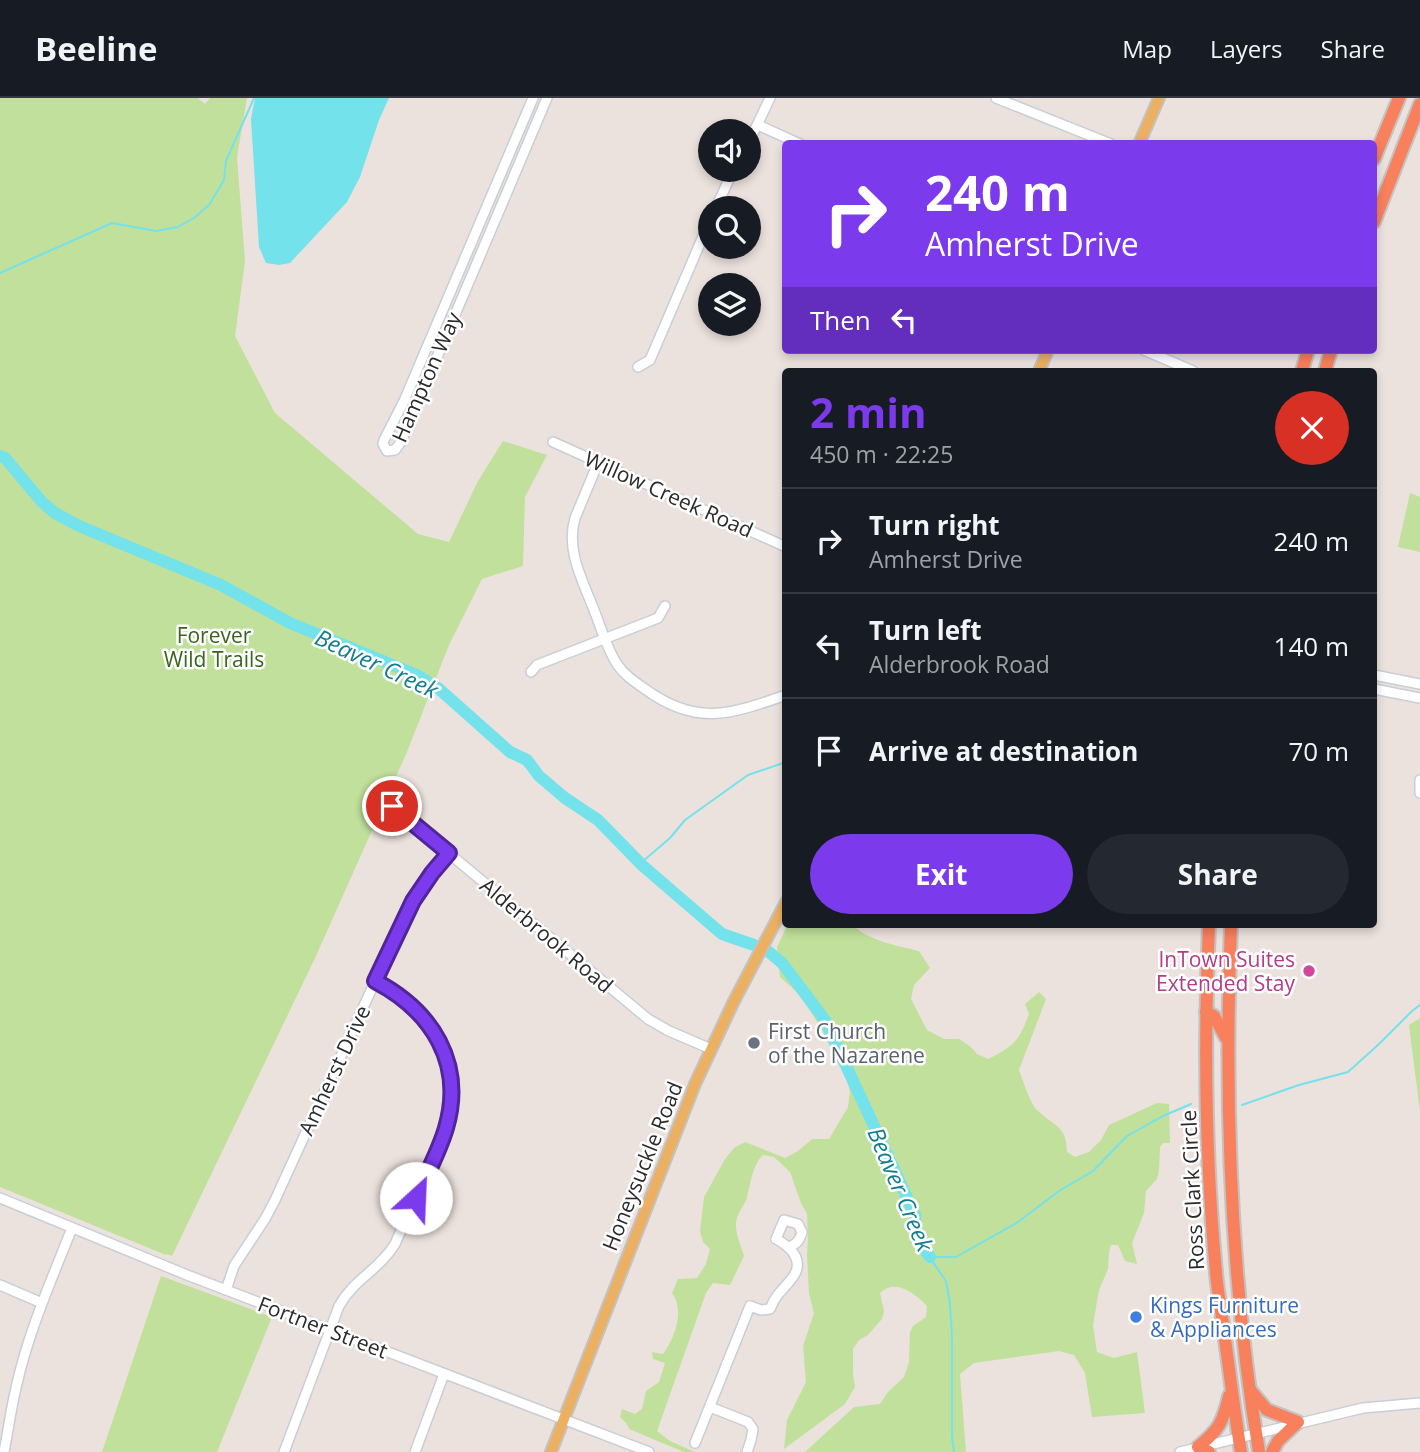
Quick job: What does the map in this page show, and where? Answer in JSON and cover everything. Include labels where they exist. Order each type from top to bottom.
[{"type":"highway","points":[[1377,152],[1399,98]]},
{"type":"highway","points":[[1377,214],[1420,104]]},
{"type":"highway","name":"Ross Clark Circle","points":[[1209,928],[1207,1126],[1212,1226],[1217,1282],[1241,1452]]},
{"type":"highway","name":"Ross Clark Circle","points":[[1231,928],[1227,1042],[1230,1168],[1249,1388],[1259,1452]]},
{"type":"highway","points":[[1207,976],[1216,994],[1228,999]]},
{"type":"highway","points":[[1206,1012],[1214,1016],[1227,1042]]},
{"type":"highway","points":[[1203,1450],[1222,1422],[1231,1386]]},
{"type":"highway","points":[[1249,1388],[1267,1410],[1298,1423],[1278,1441],[1272,1452]]},
{"type":"main road","points":[[1141,140],[1159,98]]},
{"type":"main road","name":"Honeysuckle Road","points":[[551,1452],[671,1144],[711,1049],[782,910]]},
{"type":"street","name":"Hampton Way","points":[[533,98],[404,401],[384,440],[387,451],[395,450],[401,442],[547,98]]},
{"type":"street","points":[[761,119],[770,98]]},
{"type":"street","points":[[996,98],[1101,140]]},
{"type":"street","points":[[761,126],[791,140]]},
{"type":"street","points":[[638,367],[650,360],[698,248]]},
{"type":"street","points":[[1153,354],[1186,368]]},
{"type":"street","name":"Willow Creek Road","points":[[553,442],[782,545]]},
{"type":"street","points":[[598,463],[575,518],[572,537],[574,557],[617,664],[624,674],[650,693],[685,710],[712,715],[782,696]]},
{"type":"street","points":[[531,672],[537,665],[657,618],[665,606]]},
{"type":"street","points":[[1377,676],[1420,684]]},
{"type":"street","points":[[1377,690],[1420,698]]},
{"type":"street","points":[[1420,779],[1420,793]]},
{"type":"street","name":"Alderbrook Road","points":[[392,806],[648,1019],[668,1031],[711,1049]]},
{"type":"street","name":"Amherst Drive","points":[[226,1290],[234,1266],[275,1200],[413,901],[449,853]]},
{"type":"street","points":[[284,1452],[339,1306],[350,1289],[378,1266],[395,1244],[443,1139],[452,1100],[446,1058],[430,1027],[412,1006],[375,981]]},
{"type":"street","name":"Fortner Street","points":[[0,1198],[226,1290],[649,1452]]},
{"type":"street","points":[[4,1452],[15,1388],[42,1303],[72,1228]]},
{"type":"street","points":[[695,1443],[750,1306],[761,1310],[770,1309],[774,1299],[797,1272],[797,1259],[789,1247]]},
{"type":"street","points":[[0,1285],[42,1303]]},
{"type":"street","points":[[415,1452],[444,1374]]},
{"type":"street","points":[[1180,1452],[1203,1450],[1238,1437],[1363,1408],[1420,1402]]},
{"type":"street","points":[[709,1407],[748,1422],[753,1429],[747,1452]]},
{"type":"green space","name":"Forever Wild Trails","points":[[0,98],[198,98],[205,104],[210,98],[247,98],[237,157],[245,261],[235,336],[275,413],[418,534],[449,542],[478,481],[503,441],[547,455],[525,497],[523,566],[482,579],[449,645],[407,752],[316,956],[172,1256],[0,1187]]},
{"type":"green space","points":[[1410,493],[1420,497],[1420,552],[1398,547]]},
{"type":"green space","points":[[786,928],[856,928],[874,938],[919,951],[930,968],[914,985],[911,999],[927,1030],[944,1039],[959,1039],[977,1054],[988,1059],[1010,1046],[1018,1037],[1029,1014],[1025,1004],[1039,992],[1046,999],[1019,1070],[1034,1107],[1062,1131],[1067,1152],[1075,1157],[1089,1152],[1101,1140],[1109,1125],[1157,1103],[1169,1104],[1170,1143],[1163,1143],[1160,1147],[1157,1179],[1146,1191],[1144,1213],[1132,1243],[1137,1264],[1125,1261],[1118,1245],[1111,1245],[1108,1269],[1099,1290],[1093,1325],[1097,1352],[1114,1358],[1137,1352],[1145,1413],[1092,1417],[1085,1373],[1074,1355],[1059,1351],[974,1363],[960,1374],[966,1452],[805,1452],[854,1407],[880,1404],[904,1377],[909,1362],[910,1332],[913,1326],[926,1317],[927,1306],[911,1292],[892,1287],[880,1293],[884,1311],[882,1319],[853,1349],[855,1387],[845,1404],[784,1449],[787,1420],[806,1382],[803,1346],[814,1313],[809,1293],[807,1214],[790,1172],[774,1157],[763,1155],[754,1169],[746,1200],[736,1223],[744,1256],[730,1285],[713,1283],[706,1293],[657,1431],[670,1441],[695,1452],[684,1452],[629,1429],[620,1417],[622,1409],[635,1414],[642,1409],[646,1391],[659,1382],[665,1363],[653,1359],[652,1352],[663,1354],[675,1332],[678,1307],[672,1293],[678,1279],[697,1278],[706,1264],[710,1249],[703,1242],[700,1231],[704,1197],[725,1159],[734,1148],[745,1142],[785,1158],[812,1139],[829,1139],[848,1107],[850,1091],[847,1081],[821,1028],[800,995],[780,977],[777,947]]},
{"type":"green space","points":[[1420,1018],[1420,1112],[1409,1025]]},
{"type":"green space","points":[[161,1276],[272,1317],[217,1452],[102,1452]]},
{"type":"water","points":[[255,98],[389,98],[360,177],[347,202],[290,263],[279,265],[266,263],[259,247],[251,119]]},
{"type":"waterway","points":[[0,273],[112,223],[156,231],[178,227],[194,218],[209,205],[224,180],[226,161],[254,98]]},
{"type":"waterway","name":"Beaver Creek","points":[[0,456],[5,458],[42,502],[55,513],[79,526],[221,585],[290,623],[417,675],[438,688],[510,752],[527,760],[539,776],[565,798],[598,820],[643,866],[722,934],[754,945]]},
{"type":"waterway","points":[[642,862],[670,838],[685,820],[748,775],[782,763]]},
{"type":"waterway","name":"Beaver Creek","points":[[769,952],[782,963],[825,1020],[915,1215],[918,1241],[930,1257]]},
{"type":"waterway","points":[[1242,1105],[1299,1085],[1348,1072],[1420,1005]]},
{"type":"waterway","points":[[930,1257],[956,1257],[1018,1222],[1059,1191],[1093,1171],[1127,1136],[1191,1104]]},
{"type":"waterway","name":"Beaver Creek","points":[[930,1258],[946,1281],[950,1304],[954,1452]]},
{"type":"place","name":"InTown Suites Extended Stay","points":[[1309,971]]},
{"type":"place","name":"First Church of the Nazarene","points":[[754,1043]]},
{"type":"place","name":"Kings Furniture & Appliances","points":[[1136,1317]]},
{"type":"route","points":[[392,806],[449,853],[413,901],[375,981],[398,995],[422,1015],[439,1042],[450,1073],[452,1100],[447,1127],[416,1198]]}]
